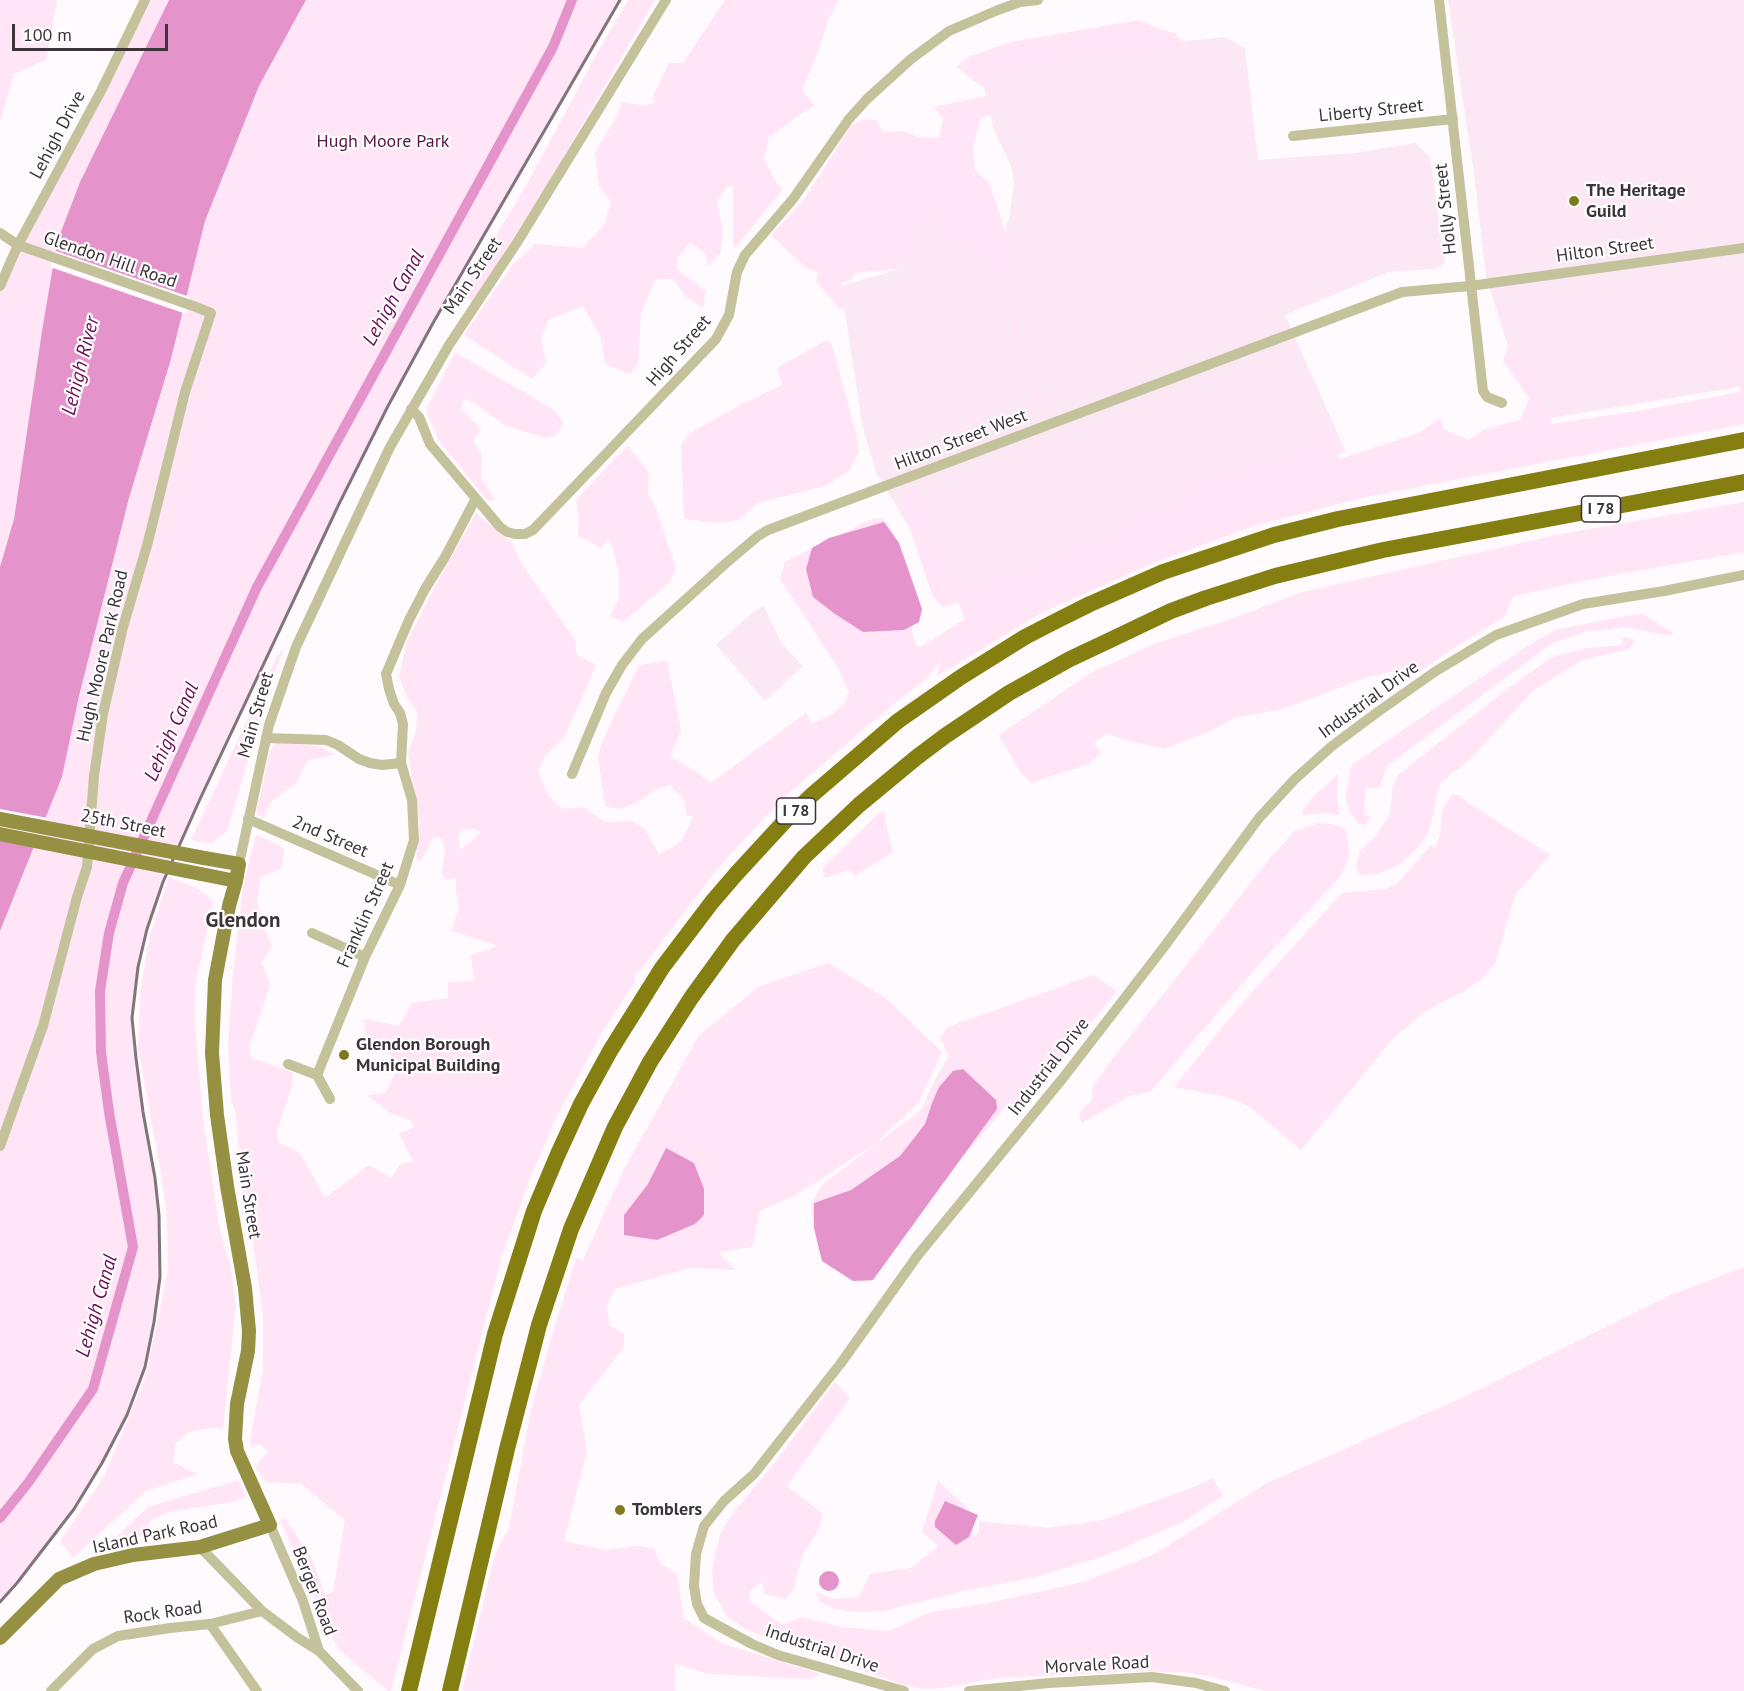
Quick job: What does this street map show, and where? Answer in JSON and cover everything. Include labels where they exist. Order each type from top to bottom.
[{"type":"highway","name":"I 78","points":[[409,1691],[506,1297],[537,1204],[558,1154],[581,1104],[610,1051],[651,985],[712,902],[784,822],[841,769],[928,699],[1025,637],[1126,587],[1201,558],[1303,527],[1379,510],[1744,440]]},
{"type":"highway","name":"I 78","points":[[450,1691],[539,1325],[570,1228],[615,1127],[650,1062],[691,998],[733,940],[804,857],[859,806],[926,750],[1009,693],[1095,647],[1172,611],[1275,576],[1383,550],[1744,482]]},
{"type":"main road","name":"25th Street","points":[[0,819],[239,864]]},
{"type":"main road","name":"25th Street","points":[[0,834],[236,881]]},
{"type":"main road","name":"Main Street","points":[[239,864],[215,980],[212,1053],[217,1115],[245,1288],[249,1331],[248,1351],[237,1404],[235,1438],[237,1451],[270,1525]]},
{"type":"main road","name":"Island Park Road","points":[[0,1638],[59,1579],[94,1564],[133,1555],[200,1547],[270,1525]]},
{"type":"street","name":"Lehigh Drive","points":[[0,286],[18,246],[102,89],[146,0]]},
{"type":"street","name":"Main Street","points":[[239,864],[268,725],[296,646],[390,447],[449,345],[519,241],[666,0]]},
{"type":"street","name":"High Street","points":[[411,409],[419,417],[430,444],[500,527],[515,534],[525,534],[533,530],[716,339],[729,315],[737,272],[745,255],[793,199],[849,119],[867,99],[911,59],[949,31],[998,9],[1020,2],[1038,0]]},
{"type":"street","name":"Holly Street","points":[[1438,0],[1483,391],[1487,398],[1502,403]]},
{"type":"street","name":"Liberty Street","points":[[1293,136],[1453,119]]},
{"type":"street","name":"Glendon Hill Road","points":[[0,233],[18,246],[211,314]]},
{"type":"street","name":"Hilton Street","points":[[1470,286],[1744,248]]},
{"type":"street","name":"Hilton Street West","points":[[572,774],[606,693],[622,665],[642,639],[725,564],[768,530],[1402,292],[1470,286]]},
{"type":"street","name":"Hugh Moore Park Road","points":[[0,1146],[43,1026],[87,867],[94,776],[103,714],[123,627],[148,542],[185,392],[211,314]]},
{"type":"street","name":"Franklin Street","points":[[317,1075],[365,957],[400,885],[414,840],[412,800],[400,763],[402,724],[386,674],[425,589],[475,500]]},
{"type":"street","name":"Industrial Drive","points":[[904,1691],[777,1655],[704,1618],[697,1604],[694,1586],[696,1554],[705,1526],[724,1501],[754,1474],[841,1363],[918,1255],[1063,1078],[1259,818],[1295,779],[1332,746],[1379,711],[1436,671],[1496,635],[1583,604],[1744,575]]},
{"type":"street","points":[[266,738],[326,740],[370,763],[382,765],[400,763]]},
{"type":"street","name":"2nd Street","points":[[248,819],[400,885]]},
{"type":"street","points":[[312,933],[365,957]]},
{"type":"street","points":[[288,1064],[317,1075],[330,1099]]},
{"type":"street","name":"Berger Road","points":[[270,1525],[303,1601],[319,1651],[358,1691]]},
{"type":"street","points":[[200,1547],[262,1611],[319,1651]]},
{"type":"street","name":"Rock Road","points":[[51,1691],[93,1649],[118,1636],[210,1624],[262,1611]]},
{"type":"street","points":[[210,1624],[257,1691]]},
{"type":"street","name":"Morvale Road","points":[[969,1691],[1049,1683],[1152,1677],[1196,1683],[1225,1691]]},
{"type":"shaded area","points":[[1448,0],[1744,0],[1744,386],[1533,421],[1529,369],[1508,347],[1486,276],[1475,181]]},
{"type":"shaded area","points":[[1225,37],[1245,48],[1258,160],[1356,153],[1415,143],[1430,157],[1445,263],[1435,269],[1388,272],[1285,315],[1346,452],[1116,530],[966,599],[948,592],[876,472],[862,424],[841,286],[904,268],[914,224],[935,215],[1000,243],[1009,218],[1014,184],[1012,168],[994,130],[978,63]]},
{"type":"shaded area","points":[[764,606],[782,644],[803,666],[765,701],[716,645],[753,612]]},
{"type":"green space","points":[[0,0],[57,0],[46,60],[14,74],[0,122]]},
{"type":"green space","points":[[145,0],[169,0],[80,182],[57,242],[14,519],[0,567],[0,286]]},
{"type":"green space","name":"Hugh Moore Park","points":[[306,0],[620,0],[433,323],[388,406],[339,504],[163,882],[147,929],[138,967],[132,1018],[143,1112],[159,1215],[160,1277],[145,1367],[127,1415],[74,1509],[0,1602],[0,931],[62,777],[79,696],[129,498],[171,359],[205,221],[259,86]]},
{"type":"green space","points":[[628,0],[655,0],[543,192],[472,302],[461,294],[527,184]]},
{"type":"green space","points":[[725,0],[839,0],[829,18],[802,91],[815,105],[769,137],[764,159],[777,184],[783,189],[735,248],[733,242],[733,186],[727,187],[717,201],[723,232],[720,254],[708,266],[705,253],[691,243],[677,258],[677,269],[706,291],[703,308],[687,298],[673,279],[655,280],[641,313],[638,364],[630,374],[605,364],[601,338],[583,306],[548,320],[541,339],[546,363],[532,379],[464,335],[513,264],[535,244],[583,248],[604,225],[611,201],[599,186],[595,153],[617,116],[622,102],[644,106],[656,102],[652,98],[669,63],[683,63]]},
{"type":"green space","points":[[1139,20],[1175,33],[1187,46],[987,71],[988,83],[984,88],[956,67],[970,56],[1011,42]]},
{"type":"green space","points":[[986,96],[993,114],[981,118],[973,147],[975,170],[989,182],[1004,228],[1020,341],[1027,367],[1042,402],[1039,407],[1028,393],[1016,350],[1004,288],[995,269],[986,260],[944,236],[934,218],[915,227],[906,268],[855,273],[851,280],[842,283],[844,311],[816,281],[818,272],[806,268],[771,235],[805,198],[851,126],[864,119],[876,120],[883,132],[903,131],[919,137],[939,138],[943,119],[934,107]]},
{"type":"green space","points":[[1740,331],[1744,331],[1744,424],[1366,497],[1254,526],[1151,564],[1043,612],[937,676],[941,661],[925,680],[783,798],[718,868],[635,975],[635,982],[601,1034],[554,1122],[530,1178],[501,1259],[391,1691],[388,1691],[339,1650],[280,1520],[285,1518],[313,1561],[325,1595],[333,1591],[345,1520],[301,1484],[266,1482],[255,1467],[268,1452],[260,1443],[251,1448],[250,1441],[263,1370],[263,1315],[250,1221],[241,1182],[236,1114],[231,1099],[228,1045],[233,973],[243,887],[256,835],[284,848],[282,868],[261,878],[257,900],[264,928],[272,946],[262,962],[270,985],[249,1049],[252,1058],[292,1072],[293,1082],[277,1131],[278,1142],[300,1153],[325,1198],[369,1165],[391,1178],[400,1165],[413,1161],[399,1134],[414,1127],[410,1120],[392,1114],[367,1095],[385,1093],[395,1073],[404,1074],[400,1061],[366,1040],[364,1019],[399,1026],[412,1003],[448,998],[448,982],[474,981],[471,955],[498,946],[452,931],[459,906],[456,877],[446,880],[442,874],[445,849],[440,837],[433,838],[420,862],[416,858],[420,823],[408,753],[416,730],[418,713],[407,697],[399,677],[406,644],[476,513],[511,542],[522,564],[575,640],[577,655],[596,665],[564,738],[545,756],[538,771],[549,797],[563,809],[584,807],[605,822],[633,821],[645,829],[659,854],[680,843],[690,823],[693,816],[687,816],[684,800],[670,785],[655,790],[637,803],[619,809],[605,806],[598,757],[602,742],[639,665],[667,661],[681,730],[670,757],[711,783],[806,713],[811,723],[828,717],[843,705],[849,693],[839,669],[780,579],[785,562],[872,519],[883,518],[899,543],[922,609],[919,622],[911,627],[916,645],[921,647],[965,619],[958,602],[943,607],[933,597],[903,509],[904,494],[915,488],[957,591],[1112,530],[1122,519],[1185,497],[1191,476],[1227,471],[1302,445],[1327,426],[1340,459],[1418,433],[1441,418],[1443,429],[1469,440],[1483,430],[1521,419],[1529,398],[1503,361],[1508,347],[1530,369],[1537,382],[1543,406],[1552,413],[1551,424],[1740,392],[1740,376],[1727,340]],"holes":[[[461,829],[482,832],[460,850]]]},
{"type":"green space","points":[[827,340],[832,345],[857,437],[859,452],[849,471],[825,486],[758,503],[739,520],[717,523],[684,519],[681,445],[690,433],[782,385],[777,368]]},
{"type":"green space","points":[[455,352],[554,410],[563,422],[556,436],[545,438],[504,425],[464,398],[461,408],[481,429],[473,441],[482,456],[481,478],[495,500],[488,501],[439,441],[426,410]]},
{"type":"green space","points":[[628,445],[649,474],[648,495],[656,508],[676,568],[670,582],[623,622],[610,616],[619,598],[619,574],[614,552],[608,538],[602,548],[578,536],[579,516],[576,500]]},
{"type":"green space","points":[[1744,502],[1744,552],[1513,596],[1505,616],[1399,686],[1396,670],[1365,678],[1283,709],[1234,718],[1211,731],[1164,749],[1106,733],[1093,744],[1102,752],[1089,764],[1031,783],[1020,772],[999,735],[1091,673],[1154,644],[1237,617],[1299,593],[1556,535]]},
{"type":"green space","points":[[1643,614],[1673,633],[1671,636],[1626,627],[1584,632],[1551,644],[1387,766],[1381,787],[1366,788],[1364,814],[1371,817],[1366,825],[1359,824],[1349,811],[1346,797],[1352,765],[1529,645],[1555,630]]},
{"type":"green space","points":[[1623,637],[1635,640],[1630,649],[1582,660],[1534,690],[1472,757],[1440,784],[1429,830],[1422,843],[1402,863],[1378,874],[1360,875],[1356,866],[1360,851],[1376,836],[1390,814],[1393,786],[1398,775],[1552,657],[1587,648],[1622,645]]},
{"type":"green space","points":[[284,648],[271,683],[227,831],[211,843],[191,840],[277,656]]},
{"type":"green space","points":[[276,743],[320,746],[334,755],[308,760],[296,783],[271,802],[264,818],[256,814],[270,751]]},
{"type":"green space","points":[[1338,774],[1337,797],[1340,815],[1324,813],[1303,815],[1303,809]]},
{"type":"green space","points":[[1452,795],[1459,795],[1550,855],[1515,895],[1495,964],[1483,978],[1466,990],[1424,1012],[1391,1041],[1301,1150],[1247,1105],[1222,1096],[1174,1087],[1243,1002],[1342,893],[1385,889],[1397,884],[1432,844],[1434,850],[1440,836],[1442,810]]},
{"type":"green space","points":[[885,811],[885,821],[893,852],[855,876],[849,870],[825,878],[822,869],[878,814]]},
{"type":"green space","points":[[1319,823],[1345,828],[1349,858],[1339,878],[1261,962],[1150,1092],[1129,1096],[1082,1123],[1079,1114],[1092,1100],[1092,1088],[1113,1058],[1271,857],[1295,831]]},
{"type":"green space","points":[[169,877],[199,889],[213,902],[195,987],[195,1024],[203,1118],[219,1224],[230,1263],[236,1304],[223,1429],[216,1427],[189,1432],[176,1443],[173,1462],[197,1474],[146,1491],[73,1558],[60,1541],[104,1477],[146,1376],[168,1269],[167,1215],[138,1048],[141,987],[150,935]]},
{"type":"green space","points":[[828,963],[887,999],[942,1052],[919,1102],[876,1143],[796,1195],[760,1211],[752,1247],[718,1252],[736,1270],[690,1268],[615,1289],[607,1305],[609,1325],[624,1334],[624,1347],[579,1405],[587,1452],[564,1541],[606,1550],[638,1546],[654,1548],[661,1565],[677,1573],[684,1618],[721,1643],[821,1674],[812,1679],[709,1674],[675,1664],[675,1690],[677,1691],[462,1691],[495,1554],[509,1528],[531,1410],[576,1258],[583,1260],[623,1171],[699,1035],[760,986]],"holes":[[[666,1149],[695,1224],[624,1215],[648,1184]]]},
{"type":"green space","points":[[1093,975],[1117,991],[1020,1112],[1010,1102],[943,1180],[872,1281],[861,1282],[819,1254],[812,1202],[822,1185],[921,1110],[949,1056],[940,1038],[948,1027]]},
{"type":"green space","points":[[1744,1267],[1744,1691],[1264,1691],[1190,1673],[1144,1671],[997,1678],[944,1688],[924,1689],[904,1685],[747,1630],[728,1617],[714,1594],[712,1571],[720,1534],[733,1513],[773,1465],[835,1382],[850,1398],[787,1486],[822,1513],[820,1527],[802,1556],[793,1590],[785,1599],[765,1594],[762,1582],[751,1590],[749,1601],[782,1625],[802,1617],[841,1627],[889,1631],[931,1612],[988,1603],[1083,1582],[1153,1555],[1267,1483],[1466,1396],[1671,1295]]},
{"type":"green space","points":[[1213,1478],[1223,1495],[1183,1522],[1104,1556],[1036,1577],[959,1592],[884,1611],[856,1612],[835,1609],[820,1602],[816,1592],[834,1599],[859,1597],[870,1574],[911,1568],[939,1546],[922,1532],[938,1481],[965,1506],[971,1516],[974,1536],[979,1532],[979,1521],[1047,1528],[1099,1521],[1192,1488]]},
{"type":"green space","points":[[239,1480],[246,1497],[234,1502],[172,1511],[151,1520],[143,1536],[111,1542],[148,1507]]},
{"type":"water","name":"Lehigh River","points":[[169,0],[306,0],[259,86],[205,221],[171,359],[129,498],[79,696],[62,777],[0,931],[0,567],[14,519],[57,242],[80,182]]},
{"type":"water","points":[[884,522],[899,543],[922,609],[919,622],[904,630],[863,632],[813,597],[806,569],[812,548],[829,538]]},
{"type":"water","points":[[963,1069],[996,1100],[997,1109],[873,1280],[853,1281],[822,1261],[814,1228],[814,1203],[851,1190],[900,1156],[925,1124],[939,1087],[953,1071]]},
{"type":"water","points":[[666,1148],[694,1163],[704,1189],[704,1215],[695,1224],[657,1240],[624,1235],[624,1215],[648,1184]]},
{"type":"water","points":[[945,1501],[978,1515],[969,1537],[956,1545],[935,1527],[935,1521]]},
{"type":"water","points":[[829,1571],[836,1574],[839,1581],[836,1588],[829,1591],[822,1588],[819,1581],[822,1574]]},
{"type":"pier","points":[[53,250],[190,297],[186,314],[50,267]]},
{"type":"pier","points":[[0,809],[48,818],[36,847],[0,840]]},
{"type":"waterway","name":"Lehigh Canal","points":[[0,1518],[28,1483],[93,1389],[133,1247],[109,1112],[101,1052],[100,991],[109,933],[123,883],[257,587],[553,47],[572,0]]},
{"type":"railway","points":[[0,1602],[74,1509],[127,1415],[145,1367],[160,1277],[159,1215],[143,1112],[132,1018],[138,967],[147,929],[163,882],[339,504],[388,406],[433,323],[620,0]]},
{"type":"place","name":"The Heritage Guild","points":[[1574,201]]},
{"type":"place","name":"Glendon Borough Municipal Building","points":[[344,1055]]},
{"type":"place","name":"Tomblers","points":[[620,1510]]},
{"type":"district","name":"Glendon","points":[[243,921]]}]
